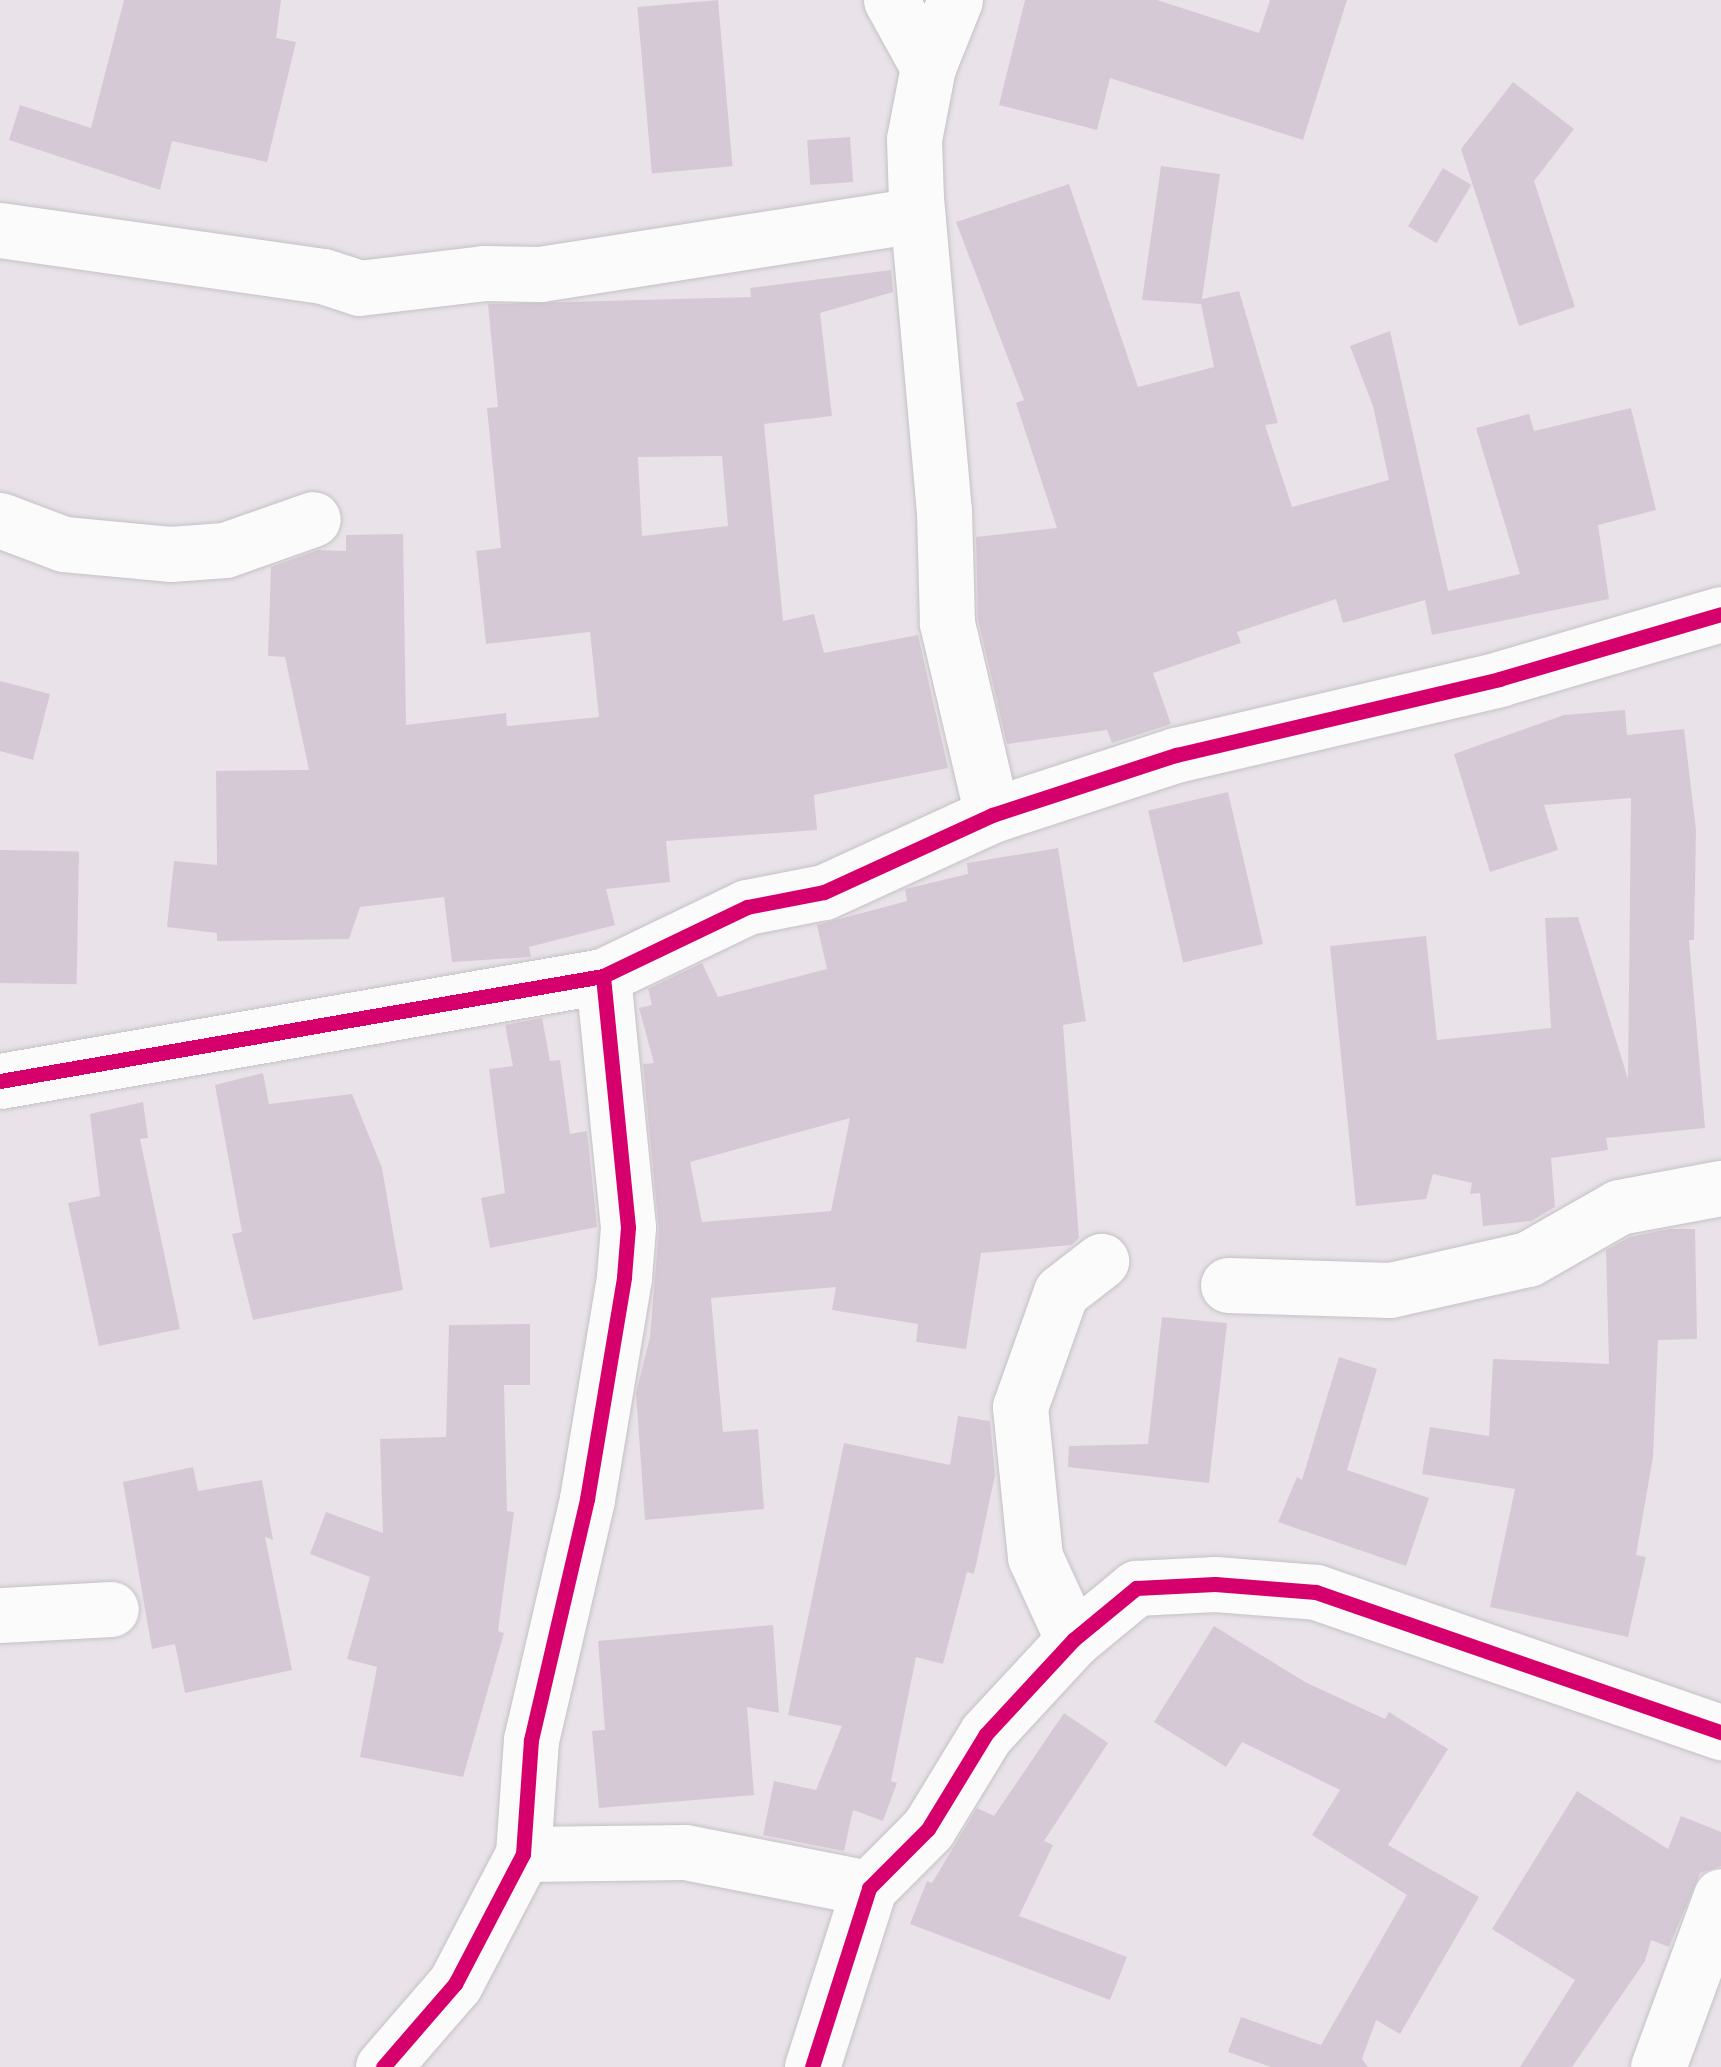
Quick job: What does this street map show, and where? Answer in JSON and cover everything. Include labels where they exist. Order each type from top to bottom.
[{"type":"street","points":[[891,0],[928,67]]},
{"type":"street","points":[[955,0],[928,67],[914,139],[944,510],[947,623],[992,815]]},
{"type":"street","points":[[0,230],[323,276],[359,288],[484,273],[540,274],[918,215]]},
{"type":"street","points":[[0,520],[64,544],[170,554],[225,550],[313,520]]},
{"type":"street","points":[[0,1081],[603,976],[747,908],[824,892],[992,815],[1176,756],[1499,679],[1721,614]]},
{"type":"street","points":[[383,2067],[455,1984],[523,1854],[531,1740],[587,1498],[624,1276],[628,1227],[603,976]]},
{"type":"street","points":[[1228,1285],[1390,1290],[1528,1259],[1618,1207],[1721,1188]]},
{"type":"street","points":[[1073,1640],[1034,1556],[1020,1407],[1061,1292],[1101,1262]]},
{"type":"street","points":[[812,2067],[869,1888],[928,1829],[986,1734],[1073,1640],[1136,1588],[1215,1584],[1316,1592],[1721,1732]]},
{"type":"street","points":[[0,1616],[111,1609]]},
{"type":"street","points":[[523,1854],[686,1852],[869,1888]]},
{"type":"street","points":[[1658,2067],[1721,1896]]},
{"type":"building","points":[[124,0],[281,0],[276,38],[296,42],[267,162],[172,141],[160,190],[9,140],[20,105],[91,128]]},
{"type":"building","points":[[718,0],[733,166],[652,173],[637,7]]},
{"type":"building","points":[[1025,0],[1157,0],[1259,33],[1270,0],[1347,0],[1303,140],[1110,78],[1097,130],[999,105]]},
{"type":"building","points":[[1513,82],[1574,129],[1534,181],[1575,307],[1519,326],[1461,149]]},
{"type":"building","points":[[850,137],[853,182],[810,185],[807,140]]},
{"type":"building","points":[[1161,166],[1220,174],[1202,299],[1239,291],[1278,423],[1265,425],[1292,507],[1389,480],[1373,406],[1350,346],[1390,331],[1448,591],[1520,574],[1476,428],[1529,414],[1534,431],[1631,408],[1656,510],[1598,525],[1609,599],[1432,635],[1425,600],[1343,623],[1336,599],[1237,632],[1241,643],[1153,673],[1171,724],[1112,743],[1107,730],[1007,744],[978,619],[976,537],[1057,528],[1016,403],[1024,400],[956,222],[1069,184],[1138,387],[1214,367],[1201,304],[1142,300]]},
{"type":"building","points":[[1443,168],[1471,185],[1436,243],[1408,226]]},
{"type":"building","points":[[891,270],[893,292],[820,313],[832,416],[764,424],[783,621],[814,614],[824,653],[918,635],[948,768],[814,795],[817,830],[666,841],[670,882],[606,889],[615,925],[529,947],[531,957],[452,962],[444,897],[360,907],[349,939],[217,941],[217,933],[167,927],[174,861],[217,865],[216,771],[309,770],[285,657],[268,656],[271,567],[318,550],[346,551],[346,535],[403,534],[406,725],[506,713],[507,726],[599,717],[590,632],[486,644],[476,551],[501,548],[487,408],[498,407],[488,304],[751,297],[750,288]],"holes":[[[722,456],[728,526],[642,536],[638,457]]]},
{"type":"building","points":[[0,681],[50,694],[33,760],[0,751]]},
{"type":"building","points":[[1625,710],[1627,735],[1684,729],[1696,830],[1694,940],[1689,940],[1705,1128],[1606,1138],[1608,1150],[1551,1158],[1555,1207],[1531,1221],[1483,1226],[1480,1193],[1470,1194],[1472,1183],[1433,1174],[1426,1199],[1356,1206],[1330,946],[1426,936],[1437,1040],[1551,1028],[1545,918],[1578,917],[1628,1079],[1631,798],[1544,805],[1558,850],[1490,872],[1454,754],[1564,715]]},
{"type":"building","points":[[1228,792],[1263,944],[1183,962],[1148,810]]},
{"type":"building","points":[[1058,848],[1086,1021],[1063,1025],[1079,1238],[1071,1245],[981,1253],[966,1349],[916,1342],[918,1324],[832,1310],[836,1287],[711,1298],[723,1432],[758,1429],[764,1509],[645,1520],[636,1393],[650,1337],[659,1230],[643,1064],[654,1063],[639,1008],[652,1005],[648,989],[702,963],[718,997],[827,969],[817,925],[907,901],[905,889],[968,874],[967,863]],"holes":[[[850,1118],[831,1211],[702,1222],[690,1162]]]},
{"type":"building","points":[[0,850],[79,851],[77,984],[0,983]]},
{"type":"building","points":[[542,1018],[550,1061],[560,1060],[570,1134],[587,1131],[597,1227],[490,1248],[481,1198],[505,1193],[489,1069],[513,1066],[505,1025]]},
{"type":"building","points":[[263,1073],[269,1104],[352,1094],[382,1168],[403,1290],[253,1320],[232,1234],[242,1232],[215,1085]]},
{"type":"building","points":[[143,1102],[148,1138],[140,1139],[180,1329],[99,1346],[68,1203],[100,1196],[90,1114]]},
{"type":"building","points":[[1669,1229],[1695,1229],[1697,1339],[1658,1340],[1653,1457],[1636,1555],[1646,1557],[1628,1637],[1490,1607],[1515,1489],[1422,1474],[1430,1427],[1489,1436],[1493,1359],[1609,1364],[1606,1250],[1630,1237]]},
{"type":"building","points":[[1162,1317],[1227,1323],[1209,1483],[1068,1467],[1069,1446],[1148,1444]]},
{"type":"building","points":[[530,1324],[530,1385],[504,1385],[507,1511],[514,1512],[498,1631],[504,1633],[463,1777],[360,1757],[377,1667],[347,1659],[370,1577],[310,1554],[326,1512],[383,1533],[380,1439],[446,1437],[449,1325]]},
{"type":"building","points":[[1339,1357],[1377,1369],[1347,1470],[1429,1498],[1406,1566],[1278,1522],[1297,1477],[1302,1480]]},
{"type":"building","points":[[958,1416],[990,1421],[995,1475],[974,1574],[967,1572],[943,1664],[916,1657],[891,1781],[897,1783],[883,1821],[853,1810],[844,1851],[763,1835],[774,1781],[816,1790],[842,1726],[788,1715],[844,1443],[950,1465]]},
{"type":"building","points":[[193,1467],[198,1491],[262,1480],[273,1540],[265,1537],[292,1670],[185,1693],[175,1644],[152,1649],[123,1482]]},
{"type":"building","points":[[773,1625],[779,1713],[747,1707],[754,1795],[599,1808],[592,1731],[605,1730],[598,1641]]},
{"type":"building","points":[[1214,1626],[1305,1682],[1385,1719],[1389,1712],[1448,1749],[1388,1845],[1479,1897],[1400,2034],[1376,2020],[1362,2059],[1368,2067],[1271,2067],[1228,2052],[1241,2017],[1321,2045],[1407,1895],[1312,1835],[1340,1790],[1242,1742],[1226,1767],[1154,1722]]},
{"type":"building","points":[[1064,1713],[1108,1743],[1044,1841],[1053,1845],[1019,1916],[1127,1957],[1110,2000],[910,1924],[927,1881],[932,1883],[977,1808],[994,1816]]},
{"type":"building","points":[[1577,1791],[1668,1849],[1681,1816],[1721,1832],[1721,1866],[1700,1873],[1669,1947],[1651,1940],[1645,1961],[1572,2067],[1520,2067],[1575,1980],[1492,1929]]},
{"type":"cycle path","points":[[0,1081],[603,976],[747,907],[824,892],[992,815],[1176,755],[1499,679],[1721,614]]},
{"type":"cycle path","points":[[383,2067],[455,1984],[523,1854],[531,1740],[587,1499],[624,1277],[628,1227],[603,976]]},
{"type":"cycle path","points":[[812,2067],[869,1888],[928,1829],[986,1734],[1073,1640],[1136,1588],[1215,1584],[1316,1592],[1721,1732]]}]
